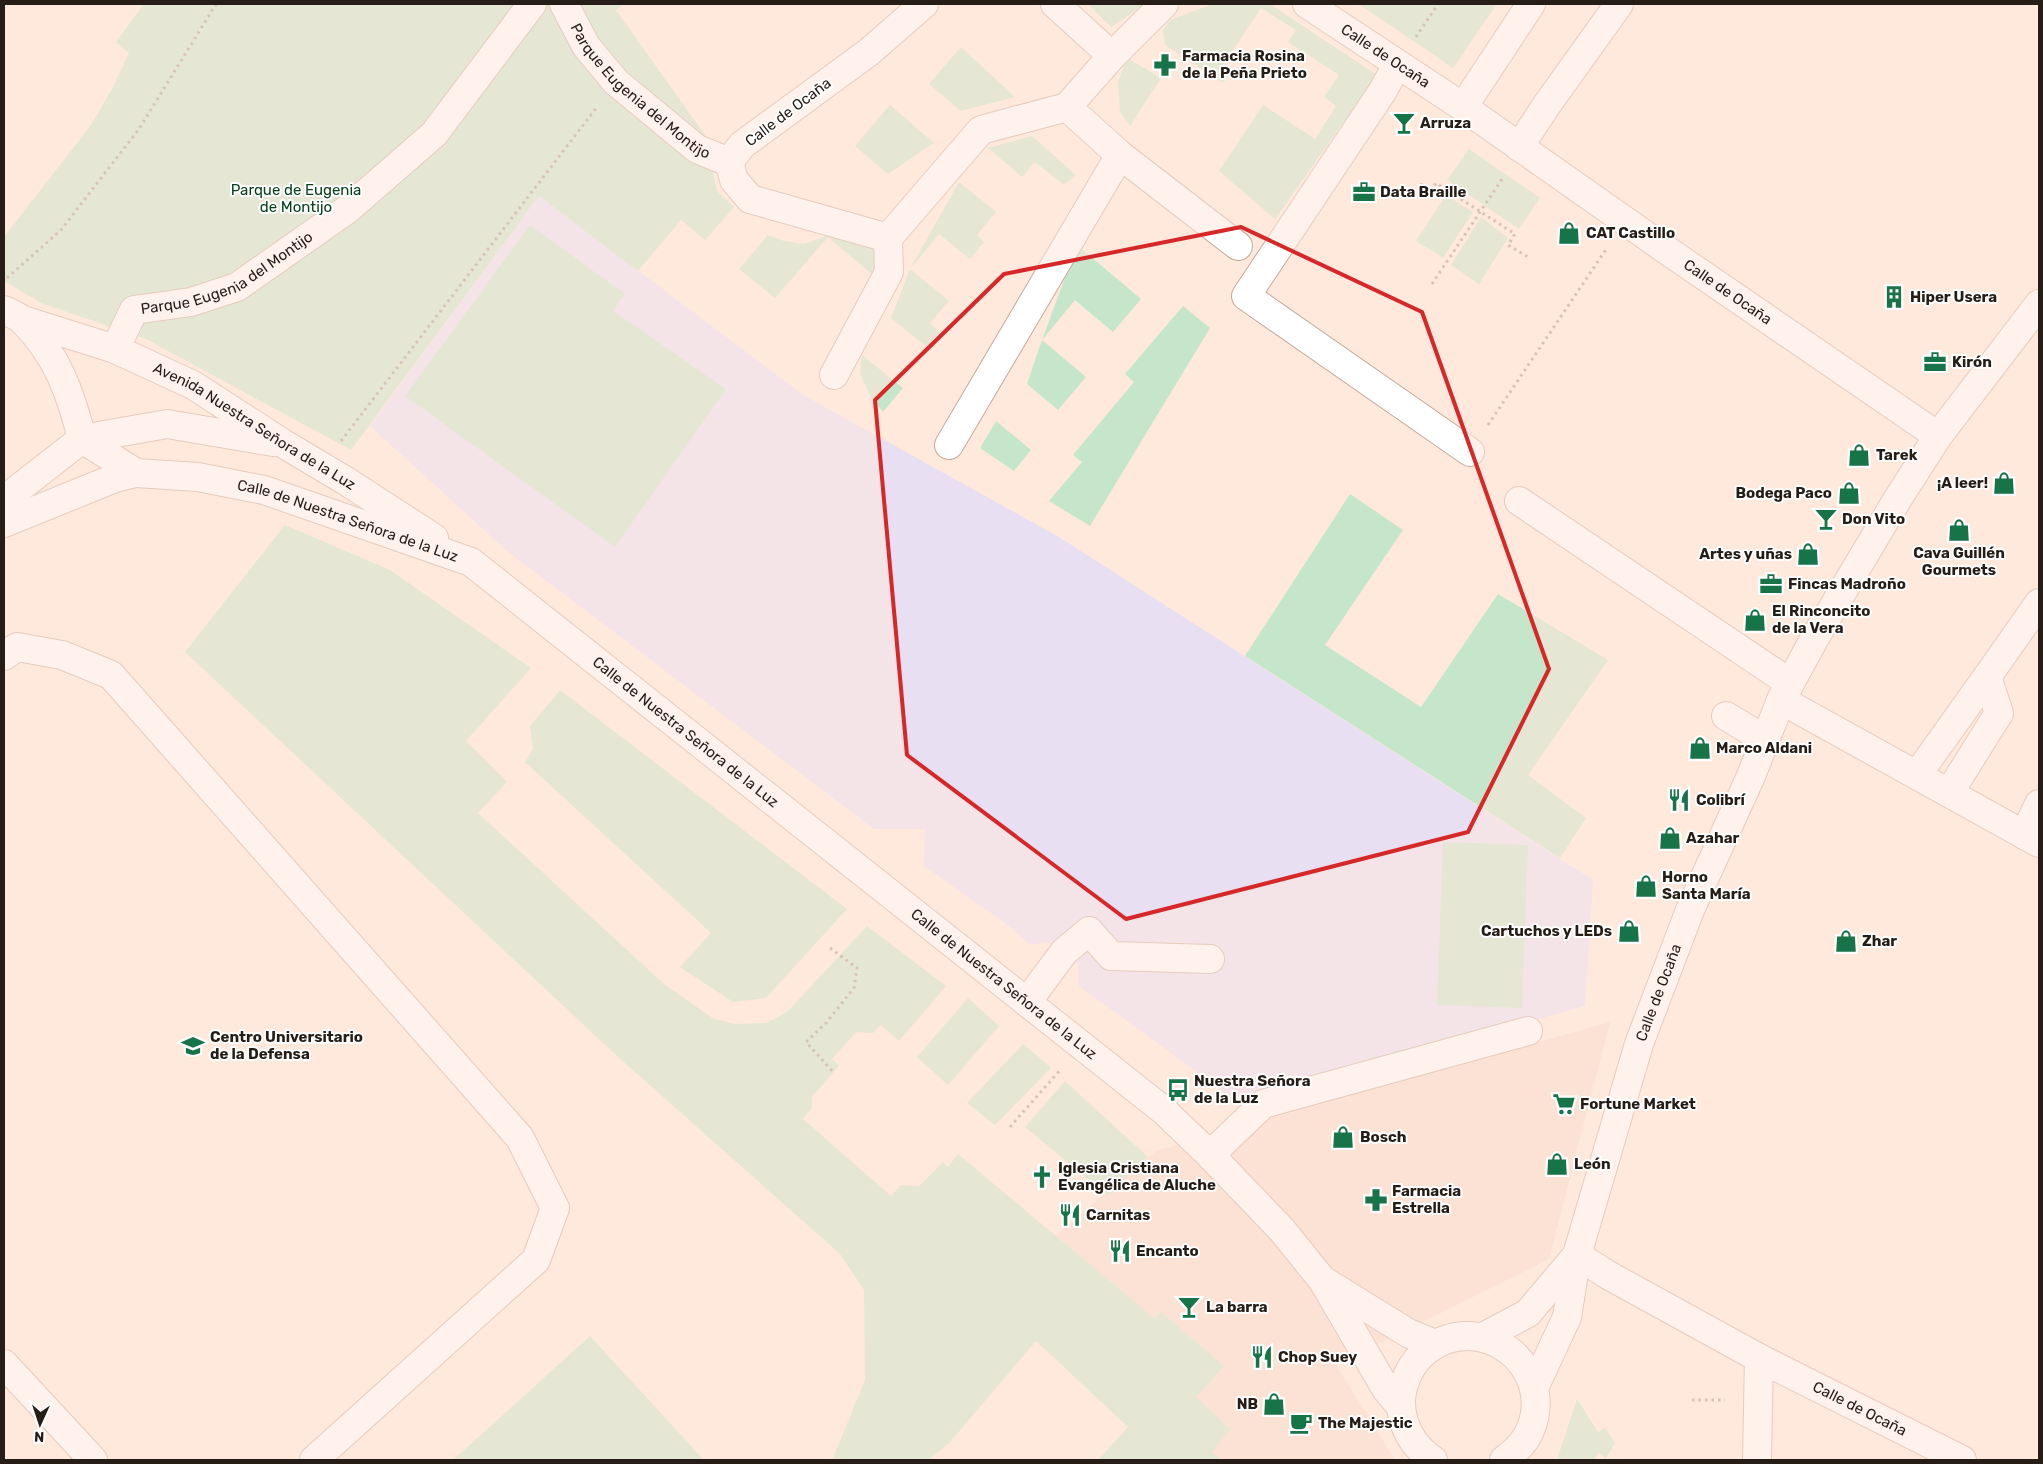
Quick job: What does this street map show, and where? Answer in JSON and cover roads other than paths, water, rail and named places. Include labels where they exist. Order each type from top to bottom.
[{"type":"street","name":"Parque Eugenia del Montijo","points":[[115,349],[134,310],[191,302],[237,287],[348,209],[434,134],[532,4]]},
{"type":"street","name":"Parque Eugenia del Montijo","points":[[564,4],[586,46],[616,82],[697,149],[729,162]]},
{"type":"street","name":"Calle de Ocaña","points":[[729,162],[742,145],[869,52],[924,4]]},
{"type":"street","points":[[1055,4],[1112,56]]},
{"type":"street","points":[[834,376],[889,272],[888,238],[981,130],[1067,107],[1112,56],[1164,4]]},
{"type":"street","name":"Calle de Ocaña","points":[[1307,4],[1397,65],[1464,107],[1626,220],[1668,252],[1938,436]]},
{"type":"street","points":[[1464,107],[1531,4]]},
{"type":"street","points":[[1520,147],[1546,106],[1619,4]]},
{"type":"street","points":[[1397,65],[1382,92],[1246,296],[1470,452]]},
{"type":"street","points":[[1067,107],[1120,155],[1238,246]]},
{"type":"street","points":[[949,446],[1120,155]]},
{"type":"street","points":[[729,162],[734,180],[750,198],[888,238]]},
{"type":"street","name":"Calle de Ocaña","points":[[1534,1388],[1568,1317],[1577,1255],[1638,1044],[1690,910],[1751,776],[1764,739],[1786,691],[1813,641],[1892,508],[1938,436],[2039,304]]},
{"type":"street","name":"Avenida Nuestra Señora de la Luz","points":[[13,315],[115,349],[193,385],[471,562]]},
{"type":"street","points":[[13,315],[55,360],[72,401],[82,439]]},
{"type":"street","points":[[4,500],[82,439],[167,424],[284,444]]},
{"type":"street","name":"Calle de Nuestra Señora de la Luz","points":[[82,439],[136,473],[198,477],[264,490],[471,562],[1163,1110],[1210,1155],[1282,1230],[1323,1281]]},
{"type":"street","points":[[4,523],[115,478],[136,473]]},
{"type":"street","points":[[1519,501],[1786,691],[1917,776],[2032,839],[2039,804]]},
{"type":"street","points":[[1917,776],[2039,603]]},
{"type":"street","points":[[4,656],[17,647],[62,655],[111,675],[520,1138],[555,1208],[536,1260],[314,1460]]},
{"type":"street","points":[[1949,793],[1999,713],[1987,677]]},
{"type":"street","points":[[1726,716],[1764,739]]},
{"type":"street","points":[[1027,1002],[1064,952],[1089,930],[1111,956],[1210,959]]},
{"type":"street","points":[[1210,1155],[1263,1104],[1528,1031]]},
{"type":"street","name":"Calle de Ocaña","points":[[1483,1337],[1528,1313],[1577,1255]]},
{"type":"street","name":"Calle de Ocaña","points":[[1577,1255],[1608,1275],[1760,1358],[1962,1460]]},
{"type":"street","points":[[1323,1281],[1408,1333],[1435,1344]]},
{"type":"street","points":[[1323,1281],[1386,1390],[1401,1407]]},
{"type":"street","points":[[1424,1456],[1406,1428],[1401,1407],[1402,1388],[1409,1371],[1420,1356],[1435,1344],[1450,1338],[1466,1336],[1483,1337],[1500,1344],[1516,1355],[1527,1370],[1534,1388],[1535,1409],[1531,1429],[1520,1447],[1505,1460]]},
{"type":"street","points":[[1757,1460],[1760,1358]]},
{"type":"street","points":[[4,1364],[93,1460]]},
{"type":"place","name":"Farmacia Rosina de la Peña Prieto","points":[[1165,65]]},
{"type":"place","name":"Arruza","points":[[1404,123]]},
{"type":"place","name":"Data Braille","points":[[1364,192]]},
{"type":"place","name":"CAT Castillo","points":[[1569,233]]},
{"type":"place","name":"Hiper Usera","points":[[1894,297]]},
{"type":"place","name":"Kirón","points":[[1935,362]]},
{"type":"place","name":"Tarek","points":[[1859,455]]},
{"type":"place","name":"¡A leer!","points":[[2004,483]]},
{"type":"place","name":"Bodega Paco","points":[[1849,493]]},
{"type":"place","name":"Don Vito","points":[[1826,519]]},
{"type":"place","name":"Cava Guillén Gourmets","points":[[1959,530]]},
{"type":"place","name":"Artes y uñas","points":[[1808,554]]},
{"type":"place","name":"Fincas Madroño","points":[[1771,584]]},
{"type":"place","name":"El Rinconcito de la Vera","points":[[1755,620]]},
{"type":"place","name":"Marco Aldani","points":[[1700,748]]},
{"type":"place","name":"Colibrí","points":[[1679,800]]},
{"type":"place","name":"Azahar","points":[[1670,838]]},
{"type":"place","name":"Horno Santa María","points":[[1646,886]]},
{"type":"place","name":"Cartuchos y LEDs","points":[[1629,931]]},
{"type":"place","name":"Zhar","points":[[1846,941]]},
{"type":"place","name":"Centro Universitario de la Defensa","points":[[193,1046]]},
{"type":"place","name":"Nuestra Señora de la Luz","points":[[1178,1090]]},
{"type":"place","name":"Fortune Market","points":[[1564,1104]]},
{"type":"place","name":"Bosch","points":[[1343,1137]]},
{"type":"place","name":"León","points":[[1557,1164]]},
{"type":"place","name":"Iglesia Cristiana Evangélica de Aluche","points":[[1042,1177]]},
{"type":"place","name":"Farmacia Estrella","points":[[1376,1200]]},
{"type":"place","name":"Carnitas","points":[[1070,1215]]},
{"type":"place","name":"Encanto","points":[[1120,1251]]},
{"type":"place","name":"La barra","points":[[1189,1307]]},
{"type":"place","name":"Chop Suey","points":[[1262,1357]]},
{"type":"place","name":"NB","points":[[1274,1404]]},
{"type":"place","name":"The Majestic","points":[[1301,1423]]},
{"type":"park label","name":"Parque de Eugenia de Montijo","points":[[296,198]]}]
